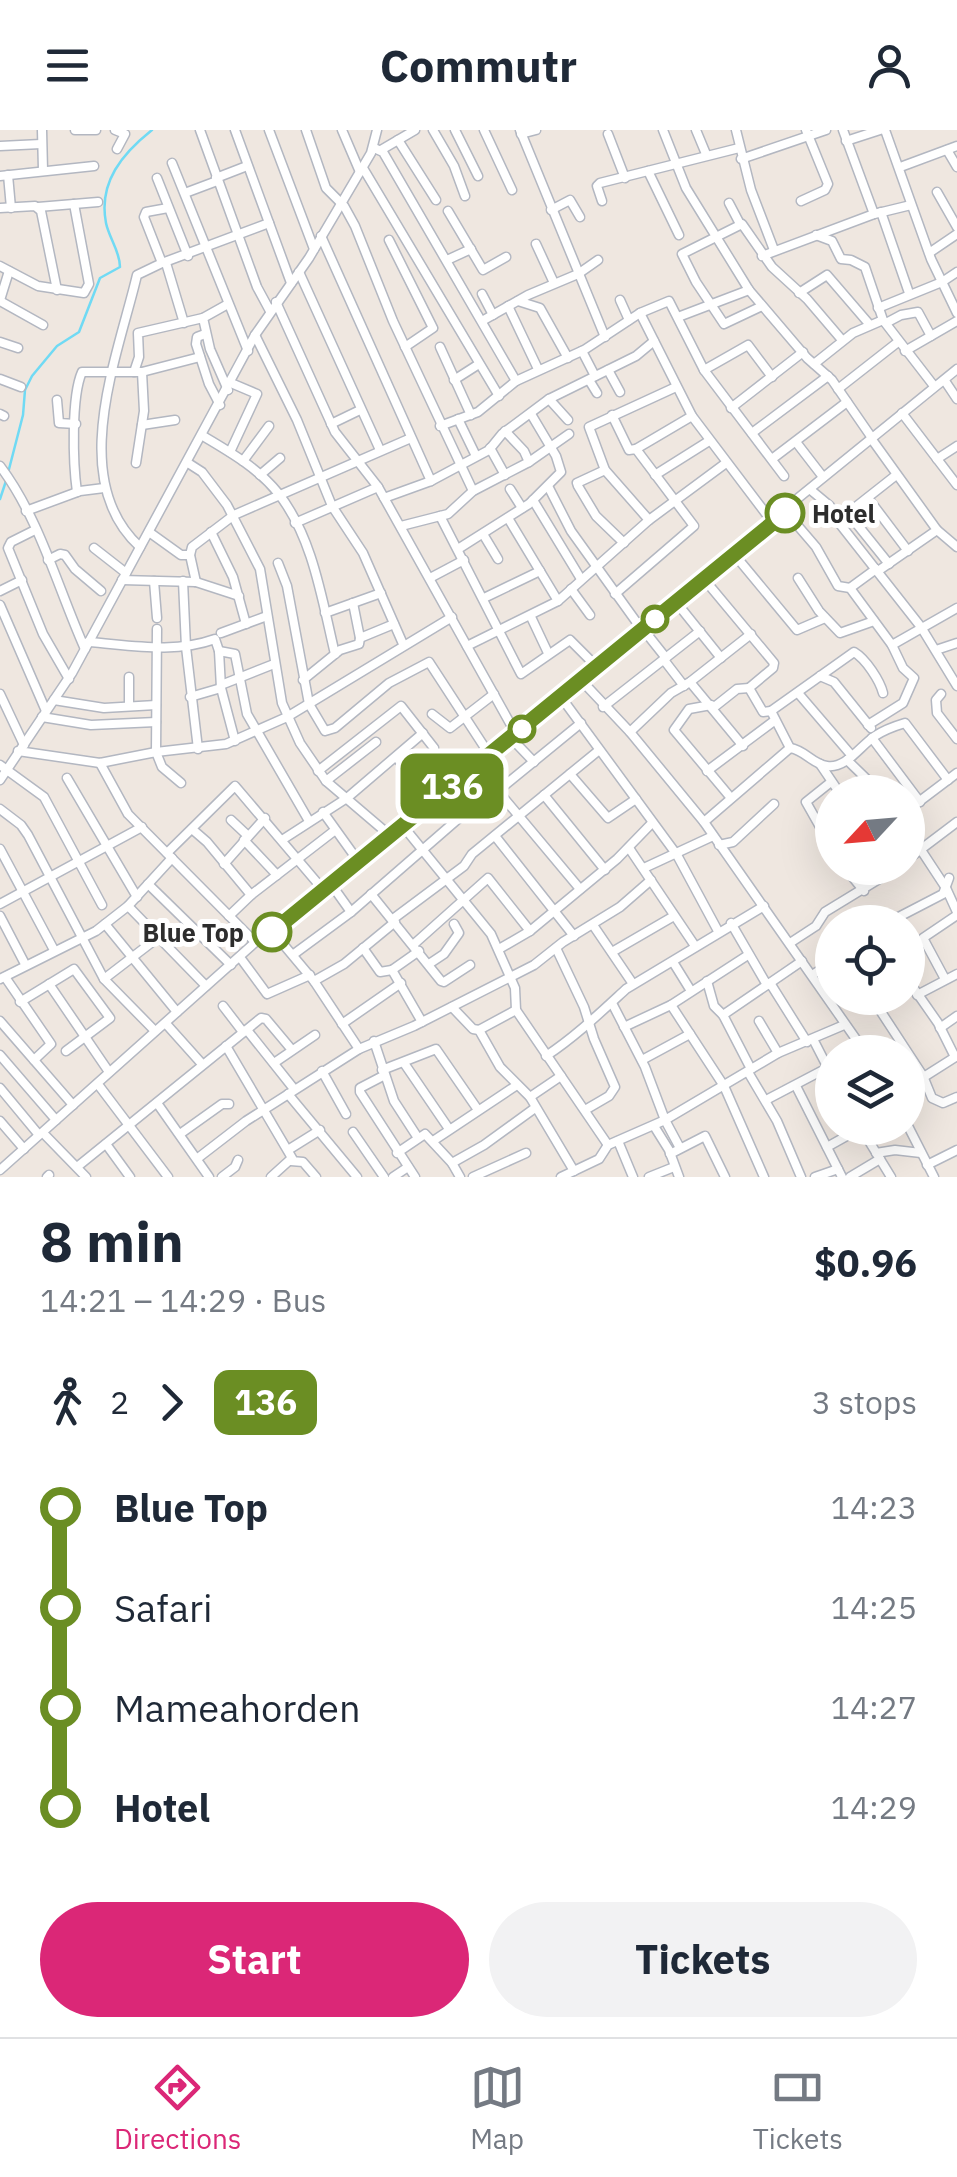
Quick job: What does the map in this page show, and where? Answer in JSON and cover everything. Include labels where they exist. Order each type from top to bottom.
[{"type":"street","points":[[42,130],[44,170]]},
{"type":"street","points":[[76,130],[96,130]]},
{"type":"street","points":[[115,130],[125,134],[117,149]]},
{"type":"street","points":[[200,130],[270,311]]},
{"type":"street","points":[[234,130],[291,283]]},
{"type":"street","points":[[269,130],[314,250]]},
{"type":"street","points":[[306,130],[326,188],[355,226],[440,426],[473,491]]},
{"type":"street","points":[[342,130],[362,170],[394,214],[499,396]]},
{"type":"street","points":[[377,130],[377,149],[516,380]]},
{"type":"street","points":[[0,780],[3,768],[69,679],[270,311],[314,250],[377,149],[415,130]]},
{"type":"street","points":[[433,130],[454,166],[465,196]]},
{"type":"street","points":[[455,130],[478,176]]},
{"type":"street","points":[[484,130],[512,190]]},
{"type":"street","points":[[536,130],[521,132],[605,336]]},
{"type":"street","points":[[663,130],[686,188],[749,290],[838,388],[895,476],[937,530],[957,547]]},
{"type":"street","points":[[696,130],[706,154]]},
{"type":"street","points":[[737,130],[742,158],[774,250]]},
{"type":"street","points":[[742,158],[807,133],[826,130]]},
{"type":"street","points":[[843,130],[909,293]]},
{"type":"street","points":[[846,141],[888,131]]},
{"type":"street","points":[[888,131],[957,313]]},
{"type":"street","points":[[888,131],[911,205],[957,302]]},
{"type":"street","points":[[801,201],[828,184],[807,133]]},
{"type":"street","points":[[608,134],[625,178]]},
{"type":"street","points":[[398,140],[436,200]]},
{"type":"street","points":[[0,146],[41,144]]},
{"type":"street","points":[[602,201],[598,184],[739,148]]},
{"type":"street","points":[[903,166],[953,148],[955,163]]},
{"type":"street","points":[[172,163],[248,351]]},
{"type":"street","points":[[11,208],[4,176],[94,166]]},
{"type":"street","points":[[185,192],[247,166]]},
{"type":"street","points":[[648,172],[679,235]]},
{"type":"street","points":[[157,178],[188,256]]},
{"type":"street","points":[[937,192],[957,226]]},
{"type":"street","points":[[551,210],[570,200],[580,217]]},
{"type":"street","points":[[0,208],[98,202]]},
{"type":"street","points":[[729,203],[762,256],[842,340]]},
{"type":"street","points":[[43,325],[0,301],[4,269],[38,286],[84,293],[89,284],[74,204]]},
{"type":"street","points":[[762,256],[878,212],[911,205]]},
{"type":"street","points":[[38,208],[44,218],[57,290]]},
{"type":"street","points":[[168,208],[146,212],[144,217],[184,322]]},
{"type":"street","points":[[448,211],[483,270],[506,258]]},
{"type":"street","points":[[762,218],[682,254],[725,324],[762,306]]},
{"type":"street","points":[[140,548],[116,521],[104,488],[103,440],[110,373],[137,275],[269,224]]},
{"type":"street","points":[[932,251],[957,234]]},
{"type":"street","points":[[816,235],[832,241],[841,259]]},
{"type":"street","points":[[322,236],[431,481]]},
{"type":"street","points":[[389,240],[433,328],[405,347]]},
{"type":"street","points":[[536,244],[554,283]]},
{"type":"street","points":[[447,260],[470,249]]},
{"type":"street","points":[[870,325],[834,287],[828,275],[827,270],[841,259],[864,267],[884,321],[934,386]]},
{"type":"street","points":[[482,321],[578,274],[598,260]]},
{"type":"street","points":[[299,272],[380,450]]},
{"type":"street","points":[[878,308],[957,272]]},
{"type":"street","points":[[799,293],[828,275]]},
{"type":"street","points":[[678,317],[749,290]]},
{"type":"street","points":[[482,294],[493,314]]},
{"type":"street","points":[[620,300],[629,320]]},
{"type":"street","points":[[518,301],[540,308],[568,358]]},
{"type":"street","points":[[440,426],[472,415],[516,380],[582,351],[640,313],[667,301],[704,370],[784,476]]},
{"type":"street","points":[[276,302],[331,424],[378,487],[513,734],[534,762]]},
{"type":"street","points":[[136,463],[142,425],[138,333],[203,318],[228,304]]},
{"type":"street","points":[[508,306],[538,370]]},
{"type":"street","points":[[814,364],[842,340],[870,325],[918,312],[931,336]]},
{"type":"street","points":[[640,313],[692,416],[772,522]]},
{"type":"street","points":[[203,318],[205,334],[230,386],[258,394],[230,452]]},
{"type":"street","points":[[905,351],[957,321]]},
{"type":"street","points":[[205,334],[196,339],[220,405]]},
{"type":"street","points":[[255,336],[297,420],[332,506],[358,544],[403,644]]},
{"type":"street","points":[[384,498],[460,466],[490,448],[549,399],[636,356],[654,340]]},
{"type":"street","points":[[0,342],[18,348]]},
{"type":"street","points":[[838,388],[898,342]]},
{"type":"street","points":[[704,370],[748,345],[772,378]]},
{"type":"street","points":[[440,347],[472,415]]},
{"type":"street","points":[[582,351],[597,393]]},
{"type":"street","points":[[731,408],[803,352]]},
{"type":"street","points":[[77,492],[74,466],[80,375],[138,372],[200,357]]},
{"type":"street","points":[[454,380],[479,364]]},
{"type":"street","points":[[608,370],[620,392]]},
{"type":"street","points":[[903,415],[951,375]]},
{"type":"street","points":[[951,375],[957,399]]},
{"type":"street","points":[[0,1174],[100,1087],[206,986],[242,960],[356,858],[561,697],[951,375]]},
{"type":"street","points":[[752,433],[828,376]]},
{"type":"street","points":[[915,386],[927,377]]},
{"type":"street","points":[[0,378],[21,387]]},
{"type":"street","points":[[649,520],[604,470],[589,427],[676,387]]},
{"type":"street","points":[[549,399],[568,420]]},
{"type":"street","points":[[57,400],[59,423],[76,424]]},
{"type":"street","points":[[772,459],[847,402]]},
{"type":"street","points":[[331,424],[360,410]]},
{"type":"street","points":[[458,549],[533,500],[561,472],[552,447],[531,414]]},
{"type":"street","points":[[612,415],[628,450],[692,416]]},
{"type":"street","points":[[903,415],[957,485]]},
{"type":"street","points":[[458,419],[476,456]]},
{"type":"street","points":[[142,425],[175,420]]},
{"type":"street","points":[[242,460],[269,426]]},
{"type":"street","points":[[506,431],[529,462]]},
{"type":"street","points":[[401,526],[448,514],[473,491],[529,462],[569,434]]},
{"type":"street","points":[[204,436],[242,460],[279,494],[310,556],[335,654]]},
{"type":"street","points":[[196,582],[190,554],[195,544],[234,515],[411,438]]},
{"type":"street","points":[[0,1174],[320,886],[403,826],[594,664],[873,440]]},
{"type":"street","points":[[655,475],[710,442]]},
{"type":"street","points":[[796,442],[823,478]]},
{"type":"street","points":[[937,459],[957,446]]},
{"type":"street","points":[[490,448],[505,475]]},
{"type":"street","points":[[616,594],[694,526],[636,449]]},
{"type":"street","points":[[260,475],[280,458]]},
{"type":"street","points":[[188,463],[213,484],[234,515],[260,570],[274,664],[287,717],[326,781],[386,833]]},
{"type":"street","points":[[467,646],[558,601],[649,520],[726,463]]},
{"type":"street","points":[[1,467],[36,530],[87,646]]},
{"type":"street","points":[[604,470],[578,486],[596,516],[624,542]]},
{"type":"street","points":[[836,518],[895,476]]},
{"type":"street","points":[[548,486],[565,522],[596,568],[665,659],[743,746]]},
{"type":"street","points":[[295,523],[378,487]]},
{"type":"street","points":[[26,511],[77,492],[104,488]]},
{"type":"street","points":[[510,489],[522,508]]},
{"type":"street","points":[[812,491],[830,506],[921,627],[957,686]]},
{"type":"street","points":[[868,498],[908,551]]},
{"type":"street","points":[[533,500],[580,579]]},
{"type":"street","points":[[786,512],[816,547],[838,586],[850,588],[937,530]]},
{"type":"street","points":[[848,513],[890,564]]},
{"type":"street","points":[[440,516],[521,674],[570,640],[594,664]]},
{"type":"street","points":[[508,518],[558,601]]},
{"type":"street","points":[[36,530],[8,546],[44,634],[69,679]]},
{"type":"street","points":[[149,532],[181,555],[190,554]]},
{"type":"street","points":[[211,532],[230,568],[246,624]]},
{"type":"street","points":[[483,534],[498,559]]},
{"type":"street","points":[[94,548],[124,576],[196,582],[239,596]]},
{"type":"street","points":[[734,554],[797,630],[825,618]]},
{"type":"street","points":[[48,560],[65,555],[74,569],[101,592]]},
{"type":"street","points":[[430,578],[464,560]]},
{"type":"street","points":[[278,563],[287,586],[309,704],[325,730],[330,732],[388,683],[429,662],[488,751]]},
{"type":"street","points":[[484,598],[540,571]]},
{"type":"street","points":[[798,578],[825,618],[842,634],[874,621]]},
{"type":"street","points":[[704,579],[775,666],[750,688],[740,687],[712,707],[688,708],[674,728],[731,798]]},
{"type":"street","points":[[0,592],[22,580]]},
{"type":"street","points":[[154,581],[157,618]]},
{"type":"street","points":[[184,581],[190,697],[198,750]]},
{"type":"street","points":[[850,588],[914,680],[903,703],[868,725]]},
{"type":"street","points":[[571,589],[590,616]]},
{"type":"street","points":[[325,613],[381,593]]},
{"type":"street","points":[[676,602],[720,658]]},
{"type":"street","points":[[303,680],[335,654],[357,645],[360,638],[353,603]]},
{"type":"street","points":[[0,605],[44,714]]},
{"type":"street","points":[[892,646],[957,608]]},
{"type":"street","points":[[221,634],[267,616]]},
{"type":"street","points":[[0,694],[21,748],[30,756],[100,764],[156,752],[198,750],[235,741],[287,717],[452,617]]},
{"type":"street","points":[[530,617],[548,653]]},
{"type":"street","points":[[360,638],[394,624]]},
{"type":"street","points":[[158,629],[156,752],[162,767],[180,784]]},
{"type":"street","points":[[603,707],[700,631]]},
{"type":"street","points":[[630,732],[671,692],[751,634]]},
{"type":"street","points":[[0,640],[10,635]]},
{"type":"street","points":[[87,646],[186,647],[214,639],[235,741]]},
{"type":"street","points":[[936,650],[957,643]]},
{"type":"street","points":[[219,651],[235,654],[255,730],[309,821]]},
{"type":"street","points":[[708,771],[743,746],[798,693],[849,654],[858,654],[883,693]]},
{"type":"street","points":[[190,697],[274,664]]},
{"type":"street","points":[[824,674],[868,725],[901,775]]},
{"type":"street","points":[[128,678],[129,706]]},
{"type":"street","points":[[581,680],[704,822],[851,1035]]},
{"type":"street","points":[[750,688],[790,748],[820,764],[832,767],[902,723],[908,724],[948,780]]},
{"type":"street","points":[[798,693],[864,775]]},
{"type":"street","points":[[432,714],[448,729],[494,694]]},
{"type":"street","points":[[941,694],[936,700],[937,713],[957,739]]},
{"type":"street","points":[[561,697],[677,854],[718,931]]},
{"type":"street","points":[[54,700],[104,708],[156,704]]},
{"type":"street","points":[[318,771],[401,706],[434,748]]},
{"type":"street","points":[[44,714],[91,725],[156,722]]},
{"type":"street","points":[[499,790],[581,723]]},
{"type":"street","points":[[282,840],[347,798],[423,733]]},
{"type":"street","points":[[326,781],[376,742]]},
{"type":"street","points":[[704,822],[790,748]]},
{"type":"street","points":[[242,960],[266,994],[312,978],[363,948],[598,751]]},
{"type":"street","points":[[397,758],[430,798]]},
{"type":"street","points":[[100,764],[119,800],[142,827],[255,942]]},
{"type":"street","points":[[820,764],[827,775]]},
{"type":"street","points":[[477,766],[580,889]]},
{"type":"street","points":[[3,768],[44,797],[102,905]]},
{"type":"street","points":[[925,798],[957,773]]},
{"type":"street","points":[[570,774],[608,818],[636,799]]},
{"type":"street","points":[[68,778],[137,897]]},
{"type":"street","points":[[34,1060],[51,1044],[2,978],[82,938],[128,906],[192,829],[235,786],[320,886]]},
{"type":"street","points":[[544,794],[604,870]]},
{"type":"street","points":[[815,795],[806,802],[815,818]]},
{"type":"street","points":[[719,845],[732,844],[774,804]]},
{"type":"street","points":[[0,809],[22,825],[104,979],[156,1031]]},
{"type":"street","points":[[323,812],[356,858]]},
{"type":"street","points":[[224,864],[265,818]]},
{"type":"street","points":[[231,820],[277,875]]},
{"type":"street","points":[[294,954],[351,912],[458,820]]},
{"type":"street","points":[[925,847],[957,822]]},
{"type":"street","points":[[499,948],[530,931],[629,848],[652,823]]},
{"type":"street","points":[[403,826],[499,948],[515,988],[516,1010],[560,1076],[613,1143],[633,1177]]},
{"type":"street","points":[[0,904],[142,827]]},
{"type":"street","points":[[192,829],[251,895]]},
{"type":"street","points":[[229,916],[334,831]]},
{"type":"street","points":[[495,836],[574,936]]},
{"type":"street","points":[[644,868],[713,836]]},
{"type":"street","points":[[629,848],[695,946]]},
{"type":"street","points":[[0,849],[54,950]]},
{"type":"street","points":[[925,855],[948,885],[957,912],[922,939],[944,979]]},
{"type":"street","points":[[363,948],[380,972],[392,970],[434,925],[489,878],[530,931]]},
{"type":"street","points":[[198,1158],[322,1071],[374,1041],[510,978],[620,907],[652,880]]},
{"type":"street","points":[[148,884],[232,966]]},
{"type":"street","points":[[331,884],[351,912]]},
{"type":"street","points":[[859,885],[864,891]]},
{"type":"street","points":[[790,943],[816,926],[825,912],[873,885]]},
{"type":"street","points":[[916,905],[948,885]]},
{"type":"street","points":[[371,894],[442,982],[470,964]]},
{"type":"street","points":[[128,906],[206,986]]},
{"type":"street","points":[[546,1056],[596,1013],[613,1005],[633,984],[764,906]]},
{"type":"street","points":[[0,916],[25,964]]},
{"type":"street","points":[[612,952],[674,916]]},
{"type":"street","points":[[731,923],[748,955],[815,1049]]},
{"type":"street","points":[[105,924],[177,1012]]},
{"type":"street","points":[[430,964],[444,954],[459,932],[454,924]]},
{"type":"street","points":[[593,924],[633,984]]},
{"type":"street","points":[[434,925],[450,943]]},
{"type":"street","points":[[272,932],[312,978],[359,1049]]},
{"type":"street","points":[[104,979],[160,936]]},
{"type":"street","points":[[556,948],[615,1087],[610,1096],[585,1110]]},
{"type":"street","points":[[624,1027],[671,1005],[748,955]]},
{"type":"street","points":[[723,1015],[802,961]]},
{"type":"street","points":[[673,962],[690,991]]},
{"type":"street","points":[[20,1002],[74,969],[110,1016],[66,1051]]},
{"type":"street","points":[[392,970],[422,1022]]},
{"type":"street","points":[[925,990],[957,974]]},
{"type":"street","points":[[708,980],[714,1006],[723,1015],[801,1177]]},
{"type":"street","points":[[342,1024],[401,982]]},
{"type":"street","points":[[49,984],[85,1038],[114,1071]]},
{"type":"street","points":[[613,1005],[680,1148]]},
{"type":"street","points":[[671,1005],[724,1086],[764,1177]]},
{"type":"street","points":[[222,1006],[274,1063],[291,1092],[356,1177]]},
{"type":"street","points":[[925,1006],[956,1057],[925,1075]]},
{"type":"street","points":[[452,1007],[479,1030],[500,1067],[530,1097],[574,1171]]},
{"type":"street","points":[[479,1030],[516,1010]]},
{"type":"street","points":[[940,1028],[957,1016]]},
{"type":"street","points":[[76,1166],[264,1018],[292,1050]]},
{"type":"street","points":[[0,1021],[73,1105]]},
{"type":"street","points":[[759,1021],[778,1054]]},
{"type":"street","points":[[562,1177],[602,1157],[613,1143],[654,1126],[778,1054],[844,1025]]},
{"type":"street","points":[[168,1026],[202,1064]]},
{"type":"street","points":[[642,1060],[690,1034]]},
{"type":"street","points":[[274,1063],[315,1035]]},
{"type":"street","points":[[374,1041],[401,1113],[418,1138]]},
{"type":"street","points":[[226,1046],[292,1161]]},
{"type":"street","points":[[415,1177],[359,1090],[383,1073],[437,1050],[478,1110]]},
{"type":"street","points":[[0,1055],[56,1120]]},
{"type":"street","points":[[404,1063],[449,1129]]},
{"type":"street","points":[[322,1071],[346,1114]]},
{"type":"street","points":[[530,1097],[560,1076]]},
{"type":"street","points":[[766,1100],[815,1078]]},
{"type":"street","points":[[925,1080],[936,1102],[957,1097]]},
{"type":"street","points":[[433,1141],[517,1085]]},
{"type":"street","points":[[796,1086],[840,1173],[816,1177]]},
{"type":"street","points":[[100,1087],[168,1177]]},
{"type":"street","points":[[0,1088],[86,1177]]},
{"type":"street","points":[[157,1103],[210,1177]]},
{"type":"street","points":[[180,1134],[222,1104],[230,1104]]},
{"type":"street","points":[[452,1162],[484,1145],[535,1108]]},
{"type":"street","points":[[0,1121],[24,1149]]},
{"type":"street","points":[[654,1126],[679,1177]]},
{"type":"street","points":[[288,1150],[320,1130]]},
{"type":"street","points":[[352,1132],[384,1177]]},
{"type":"street","points":[[397,1153],[424,1134],[452,1162],[460,1177]]},
{"type":"street","points":[[670,1154],[705,1136],[725,1177]]},
{"type":"street","points":[[106,1144],[130,1177]]},
{"type":"street","points":[[827,1147],[831,1145]]},
{"type":"street","points":[[871,1145],[891,1177]]},
{"type":"street","points":[[917,1145],[934,1177]]},
{"type":"street","points":[[850,1177],[878,1156],[896,1150],[921,1153]]},
{"type":"street","points":[[927,1165],[957,1150]]},
{"type":"street","points":[[473,1177],[526,1154]]},
{"type":"street","points":[[222,1177],[236,1167],[238,1160]]},
{"type":"street","points":[[271,1177],[292,1161],[303,1162],[316,1177]]},
{"type":"street","points":[[393,1177],[408,1167]]},
{"type":"street","points":[[649,1177],[674,1167]]},
{"type":"waterway","points":[[8,473],[23,415],[25,390],[32,376],[57,346],[79,332],[100,278],[120,267],[106,223],[106,194],[115,170],[131,148],[152,130]]},
{"type":"waterway","points":[[0,499],[6,481]]},
{"type":"bus line","name":"136","points":[[272,932],[785,513]]},
{"type":"place","name":"Hotel","points":[[785,513]]},
{"type":"place","name":"Blue Top","points":[[272,932]]}]
